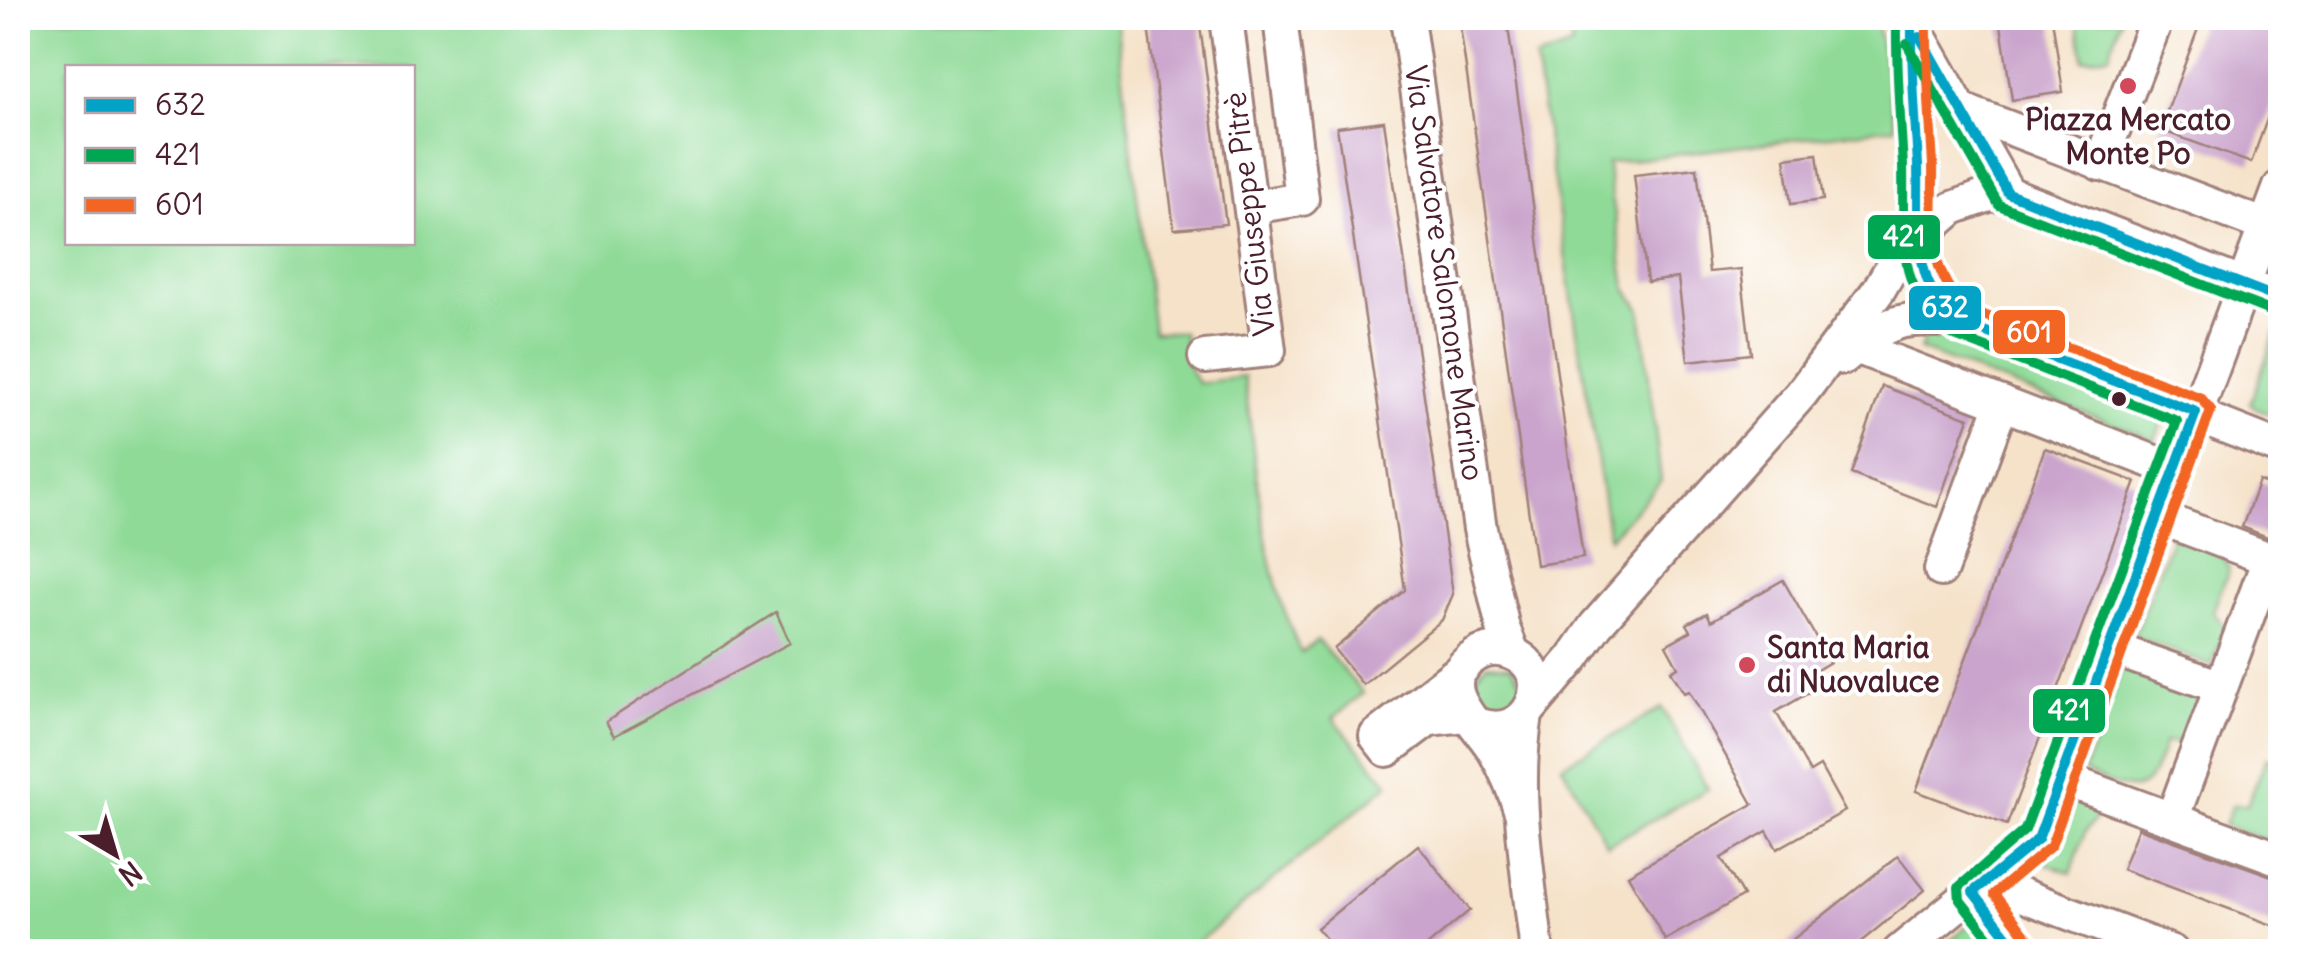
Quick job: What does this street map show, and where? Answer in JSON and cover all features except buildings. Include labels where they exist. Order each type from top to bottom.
[{"type":"street","name":"Via Giuseppe Pitrè","points":[[1205,357],[1269,350],[1226,18]]},
{"type":"street","points":[[1252,207],[1302,198],[1280,18]]},
{"type":"street","name":"Via Salvatore Salomone Marino","points":[[1407,18],[1480,529]]},
{"type":"street","points":[[2100,164],[2157,18]]},
{"type":"street","points":[[1912,21],[2008,193]]},
{"type":"street","points":[[1912,21],[1916,206],[1925,274],[1944,309],[1960,322]]},
{"type":"street","points":[[1962,110],[2266,226]]},
{"type":"street","points":[[1244,149],[1296,142]]},
{"type":"street","points":[[1898,952],[2038,839],[2280,187]]},
{"type":"street","points":[[1596,625],[1558,653],[1536,658],[1484,651],[1376,736],[1387,750],[1428,719],[1470,719],[1496,729],[1518,722],[1574,658],[1596,625],[1801,394],[1878,291],[1899,255],[1953,208],[1989,195],[2008,193],[2280,298]]},
{"type":"street","points":[[1801,394],[1887,324],[1906,318],[1960,322],[2280,448]]},
{"type":"street","points":[[1856,347],[2175,470]]},
{"type":"street","points":[[1941,570],[2002,404]]},
{"type":"street","points":[[2158,517],[2275,561],[2172,818]]},
{"type":"street","points":[[1480,529],[1503,628],[1516,655],[1533,675],[1534,699],[1528,712],[1521,762],[1522,816],[1537,952]]},
{"type":"street","points":[[1480,529],[1482,621],[1457,698],[1495,751],[1522,816]]},
{"type":"street","points":[[2110,648],[2221,688]]},
{"type":"street","points":[[2062,778],[2280,859]]},
{"type":"street","points":[[1980,887],[2020,952]]},
{"type":"street","points":[[1980,887],[2172,952]]},
{"type":"green space","points":[[18,18],[1116,18],[1153,332],[1183,332],[1190,370],[1198,383],[1244,377],[1262,518],[1288,621],[1301,653],[1317,640],[1363,693],[1333,718],[1389,784],[1187,951],[18,951]]},
{"type":"green space","points":[[1568,18],[1876,18],[1895,127],[1607,163],[1626,287],[1641,310],[1661,481],[1609,538],[1535,60],[1572,47]]},
{"type":"green space","points":[[2077,18],[2121,18],[2109,55],[2083,59]]},
{"type":"green space","points":[[1928,329],[2163,419],[2155,440],[1920,350]]},
{"type":"green space","points":[[2280,331],[2280,418],[2250,403],[2276,332]]},
{"type":"green space","points":[[2173,533],[2222,553],[2229,570],[2213,611],[2226,628],[2211,666],[2134,636]]},
{"type":"green space","points":[[1486,664],[1511,666],[1524,686],[1516,709],[1482,714],[1470,682]]},
{"type":"green space","points":[[2122,668],[2199,698],[2184,743],[2165,742],[2152,775],[2137,788],[2116,785],[2083,772]]},
{"type":"green space","points":[[1662,708],[1708,789],[1607,845],[1562,765]]},
{"type":"green space","points":[[2267,757],[2280,768],[2280,846],[2224,825],[2232,805],[2247,805]]},
{"type":"green space","points":[[2075,794],[2103,809],[2085,832],[2071,873],[2043,862]]},
{"type":"green space","points":[[1974,921],[1998,951],[1936,951]]},
{"type":"transit line","name":"421","points":[[1897,18],[1904,241],[1908,270],[1924,305],[1955,336],[2177,421],[2025,830],[1959,887],[1960,900],[2001,952]]},
{"type":"transit line","name":"632","points":[[1912,18],[1920,246],[1927,280],[1939,300],[1960,322],[2196,412],[2038,839],[1973,892],[2020,952]]},
{"type":"transit line","name":"601","points":[[1927,18],[1933,233],[1937,260],[1952,292],[1968,309],[2201,398],[2211,410],[2051,846],[1994,894],[2032,943]]},
{"type":"transit line","name":"632","points":[[1920,37],[2008,193],[2280,299]]},
{"type":"transit line","name":"421","points":[[1907,44],[1999,205],[2275,313]]},
{"type":"place","name":"Piazza Mercato Monte Po","points":[[2128,86]]},
{"type":"place","name":"Santa Maria di Nuovaluce","points":[[1747,665]]}]
